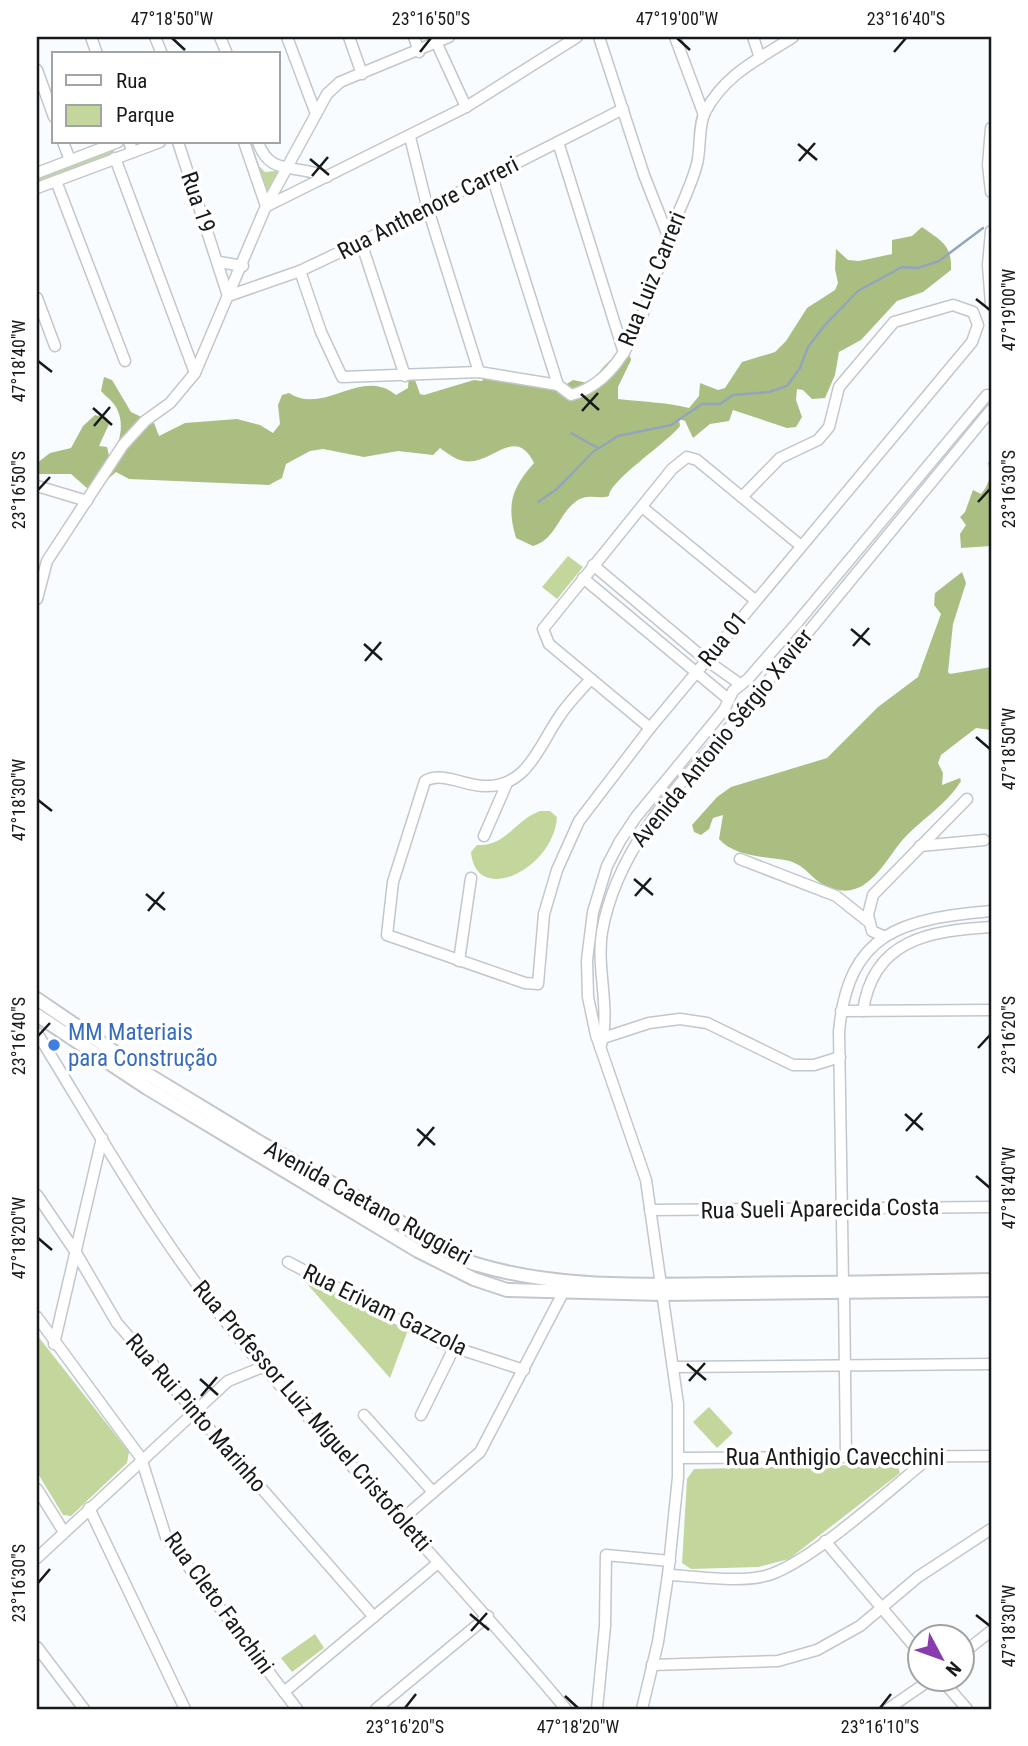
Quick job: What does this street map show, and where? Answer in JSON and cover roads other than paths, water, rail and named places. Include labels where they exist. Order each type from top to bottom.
[{"type":"main road","name":"Avenida Caetano Ruggieri","points":[[37,999],[144,1072],[261,1143],[472,1263],[566,1288]]},
{"type":"main road","name":"Avenida Caetano Ruggieri","points":[[37,1015],[147,1088],[418,1251],[474,1279],[507,1290],[844,1287],[991,1290]]},
{"type":"main road","name":"Avenida Caetano Ruggieri","points":[[844,1287],[991,1280]]},
{"type":"street","points":[[287,37],[316,114]]},
{"type":"street","points":[[349,37],[362,74]]},
{"type":"street","points":[[414,37],[419,52]]},
{"type":"street","points":[[37,599],[42,560],[87,501],[133,433],[170,403],[195,373],[243,266],[266,206],[333,87],[449,37]]},
{"type":"street","points":[[266,206],[466,107],[577,37]]},
{"type":"street","points":[[599,37],[668,236]]},
{"type":"street","points":[[675,37],[704,115]]},
{"type":"street","points":[[752,37],[760,58]]},
{"type":"street","name":"Rua Luiz Carreri","points":[[300,271],[321,332],[339,374],[346,379],[480,372],[558,385],[571,394],[581,392],[603,376],[624,353],[649,298],[668,236],[692,182],[704,115],[725,81],[793,37]]},
{"type":"street","points":[[437,44],[466,107]]},
{"type":"street","points":[[37,69],[52,111]]},
{"type":"street","name":"Rua Anthenore Carreri","points":[[228,296],[300,271],[362,242],[427,206],[623,109]]},
{"type":"street","points":[[991,128],[988,165],[991,192]]},
{"type":"street","points":[[410,137],[427,206],[480,372]]},
{"type":"street","points":[[558,142],[624,353]]},
{"type":"street","points":[[64,144],[70,160]]},
{"type":"street","points":[[37,173],[113,144]]},
{"type":"street","points":[[37,188],[115,158],[131,147],[148,144]]},
{"type":"street","name":"Rua 19","points":[[179,144],[228,296]]},
{"type":"street","points":[[245,144],[266,206]]},
{"type":"street","points":[[259,144],[263,156],[270,164],[289,166],[327,177]]},
{"type":"street","points":[[115,158],[195,373]]},
{"type":"street","points":[[492,176],[558,385]]},
{"type":"street","points":[[56,181],[125,361]]},
{"type":"street","points":[[991,231],[988,265],[991,305]]},
{"type":"street","points":[[362,242],[405,376]]},
{"type":"street","points":[[219,262],[243,266]]},
{"type":"street","points":[[37,298],[55,346]]},
{"type":"street","name":"Rua 01","points":[[459,961],[535,986],[539,982],[544,914],[557,870],[579,821],[649,728],[972,342],[977,331],[977,318],[961,305],[894,322],[842,382],[829,427],[818,440],[780,458],[742,497]]},
{"type":"street","points":[[184,343],[207,344]]},
{"type":"street","name":"Avenida Antonio Sérgio Xavier","points":[[601,1041],[588,998],[587,960],[593,912],[607,866],[636,817],[724,710],[727,698],[744,682],[990,394]]},
{"type":"street","name":"Avenida Antonio Sérgio Xavier","points":[[601,1041],[602,934],[612,891],[628,855],[652,819],[735,721],[751,708],[762,688],[991,410]]},
{"type":"street","points":[[649,728],[549,644],[543,634],[545,623],[593,565],[677,464],[687,457],[697,460],[800,546]]},
{"type":"street","points":[[37,486],[87,501]]},
{"type":"street","points":[[642,507],[755,600]]},
{"type":"street","points":[[593,565],[706,660],[744,682],[762,688]]},
{"type":"street","points":[[583,578],[727,698]]},
{"type":"street","points":[[471,878],[459,961],[386,934],[393,882],[422,786],[431,777],[485,787],[506,783],[526,769],[543,748],[561,713],[591,679]]},
{"type":"street","points":[[724,710],[735,721]]},
{"type":"street","points":[[484,836],[506,783]]},
{"type":"street","points":[[883,936],[872,931],[870,923],[869,905],[873,895],[967,799]]},
{"type":"street","points":[[919,846],[984,841]]},
{"type":"street","points":[[740,859],[836,896],[870,923]]},
{"type":"street","points":[[846,1456],[841,1011],[851,977],[869,949],[883,936],[932,918],[991,911]]},
{"type":"street","points":[[863,1011],[866,987],[874,973],[904,945],[923,935],[991,928]]},
{"type":"street","points":[[841,1011],[991,1010]]},
{"type":"street","points":[[642,1709],[668,1575],[680,1458],[674,1367],[640,1155],[601,1041],[649,1023],[680,1019],[707,1023],[793,1065],[814,1065],[840,1057]]},
{"type":"street","name":"Rua Professor Luiz Miguel Cristofoletti","points":[[37,1033],[166,1241],[265,1366],[488,1616],[566,1709]]},
{"type":"street","points":[[54,1344],[102,1138]]},
{"type":"street","name":"Rua Rui Pinto Marinho","points":[[37,1195],[75,1251],[117,1323],[374,1617]]},
{"type":"street","name":"Rua Sueli Aparecida Costa","points":[[650,1210],[991,1207]]},
{"type":"street","name":"Rua Erivam Gazzola","points":[[288,1262],[454,1348],[524,1370]]},
{"type":"street","points":[[401,1520],[480,1452],[566,1288]]},
{"type":"street","name":"Rua Cleto Fanchini","points":[[37,1317],[54,1344],[141,1458],[166,1537],[297,1709]]},
{"type":"street","points":[[421,1415],[454,1348]]},
{"type":"street","points":[[674,1367],[991,1364]]},
{"type":"street","points":[[37,1558],[141,1458],[232,1377],[265,1366]]},
{"type":"street","points":[[365,1415],[433,1492]]},
{"type":"street","name":"Rua Anthigio Cavecchini","points":[[680,1458],[991,1456]]},
{"type":"street","points":[[668,1575],[764,1576],[784,1569],[825,1541],[930,1457]]},
{"type":"street","points":[[37,1489],[64,1532]]},
{"type":"street","points":[[89,1508],[185,1709]]},
{"type":"street","points":[[652,1665],[778,1661],[817,1650],[860,1626],[918,1577],[991,1529]]},
{"type":"street","points":[[825,1541],[906,1638]]},
{"type":"street","points":[[597,1709],[605,1626],[606,1555],[670,1561]]},
{"type":"street","points":[[284,1692],[438,1563]]},
{"type":"street","points":[[376,1709],[488,1616]]},
{"type":"street","points":[[976,1642],[991,1631]]},
{"type":"street","points":[[37,1647],[84,1709]]},
{"type":"street","points":[[888,1709],[909,1694]]},
{"type":"street","points":[[954,1694],[967,1709]]},
{"type":"waterway","points":[[538,502],[557,489],[593,452],[618,436],[671,425],[702,404],[720,404],[733,395],[769,392],[787,386],[800,368],[808,347],[858,291],[902,267],[918,268],[939,261],[983,228]]},
{"type":"waterway","points":[[571,433],[598,448]]},
{"type":"place","name":"MM Materiais para Construção","points":[[54,1045]]}]
